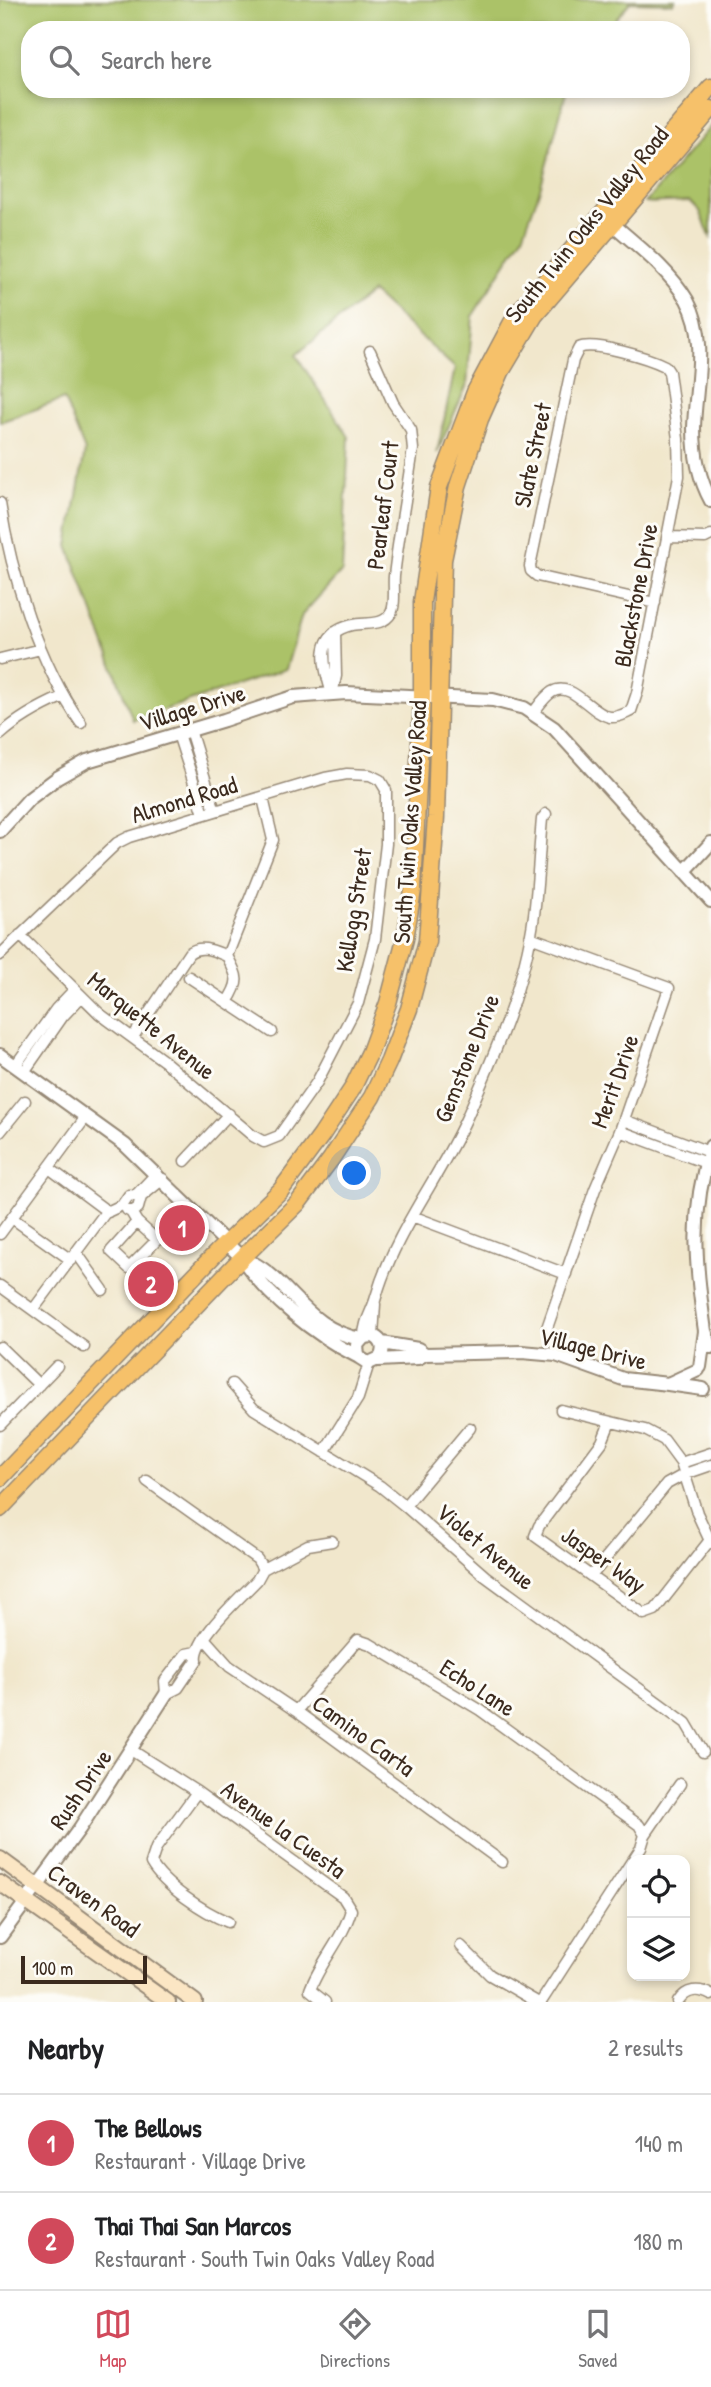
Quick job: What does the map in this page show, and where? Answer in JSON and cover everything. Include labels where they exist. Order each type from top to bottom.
[{"type":"main road","name":"South Twin Oaks Valley Road","points":[[0,1509],[298,1203],[356,1123],[389,1061],[409,1009],[427,941],[441,698],[443,559],[458,486],[480,419],[501,372],[535,315],[711,87]]},
{"type":"main road","name":"South Twin Oaks Valley Road","points":[[0,1478],[281,1190],[352,1089],[370,1052],[388,1003],[405,939],[413,890],[422,697],[422,602],[439,486],[475,392],[516,315],[711,109]]},
{"type":"main road","name":"Craven Road","points":[[0,1859],[195,2002]]},
{"type":"main road","name":"Craven Road","points":[[0,1882],[168,2002]]},
{"type":"street","points":[[607,219],[675,283],[688,302],[698,329],[695,449],[698,468],[711,501]]},
{"type":"street","name":"Slate Street","points":[[655,603],[537,576],[530,566],[574,356],[579,348],[585,345],[601,347],[661,364],[669,372]]},
{"type":"street","name":"Pearleaf Court","points":[[332,694],[336,676],[324,645],[335,632],[353,625],[368,625],[386,619],[393,611],[395,574],[413,449],[411,430],[393,403],[370,351]]},
{"type":"street","name":"Blackstone Drive","points":[[533,713],[551,693],[559,690],[570,692],[609,717],[631,711],[669,537],[680,469],[669,372]]},
{"type":"street","points":[[0,503],[4,529],[41,649],[62,697],[81,723]]},
{"type":"street","points":[[669,537],[711,536]]},
{"type":"street","points":[[0,659],[41,649]]},
{"type":"street","name":"Village Drive","points":[[0,831],[29,799],[57,778],[87,761],[293,697],[332,694],[494,700],[524,708],[565,738],[711,901]]},
{"type":"street","points":[[0,735],[13,723],[39,707],[62,697]]},
{"type":"street","points":[[184,732],[215,811]]},
{"type":"street","points":[[184,732],[204,814]]},
{"type":"street","name":"Almond Road","points":[[0,955],[117,843],[141,833],[336,776],[370,775],[380,780]]},
{"type":"street","name":"Kellogg Street","points":[[264,1142],[279,1136],[317,1082],[358,1003],[375,939],[386,845],[386,790],[380,780]]},
{"type":"street","points":[[227,956],[273,840],[263,798]]},
{"type":"street","name":"Gemstone Drive","points":[[370,1339],[375,1300],[389,1257],[450,1152],[505,1024],[530,937],[542,819],[546,814]]},
{"type":"street","points":[[684,872],[711,843]]},
{"type":"street","name":"Marquette Avenue","points":[[20,935],[77,994],[253,1136],[264,1142]]},
{"type":"street","name":"Merit Drive","points":[[530,937],[669,988],[620,1132],[595,1189],[547,1328]]},
{"type":"street","points":[[133,1037],[195,948],[227,956],[238,980],[237,987],[227,1002]]},
{"type":"street","points":[[189,976],[272,1032]]},
{"type":"street","points":[[20,1069],[63,1016],[77,994]]},
{"type":"street","name":"Village Drive","points":[[0,1055],[125,1144],[160,1176],[242,1258],[250,1271],[310,1329],[337,1347],[368,1360],[418,1358],[425,1353]]},
{"type":"street","points":[[0,1132],[25,1101]]},
{"type":"street","points":[[185,1161],[229,1114]]},
{"type":"street","points":[[0,1234],[86,1117]]},
{"type":"street","points":[[624,1120],[709,1154]]},
{"type":"street","points":[[643,1140],[647,1129]]},
{"type":"street","points":[[620,1132],[643,1140],[709,1154]]},
{"type":"street","points":[[708,1392],[698,1382],[703,1366],[705,1331],[695,1243],[697,1210],[709,1154]]},
{"type":"street","points":[[49,1168],[108,1212]]},
{"type":"street","points":[[33,1311],[105,1213],[122,1205],[129,1195],[135,1196],[160,1176]]},
{"type":"street","points":[[131,1212],[138,1208],[141,1198],[160,1176]]},
{"type":"street","points":[[122,1205],[157,1240],[129,1268],[111,1251],[137,1222]]},
{"type":"street","points":[[412,1216],[566,1274]]},
{"type":"street","points":[[12,1218],[73,1256],[103,1290]]},
{"type":"street","name":"Village Drive","points":[[242,1258],[258,1264],[325,1326],[339,1335],[418,1349],[425,1353],[522,1352],[556,1355],[623,1379],[708,1392]]},
{"type":"street","points":[[0,1286],[84,1348]]},
{"type":"street","points":[[705,1331],[711,1347]]},
{"type":"street","points":[[370,1339],[382,1354],[368,1360],[356,1349],[370,1339]]},
{"type":"street","points":[[0,1347],[39,1385]]},
{"type":"street","points":[[324,1452],[358,1398],[368,1360]]},
{"type":"street","points":[[0,1424],[57,1366]]},
{"type":"street","name":"Village Drive","points":[[668,1384],[703,1366]]},
{"type":"street","name":"Violet Avenue","points":[[232,1384],[254,1409],[405,1506],[485,1576],[686,1723],[703,1752]]},
{"type":"street","points":[[561,1410],[645,1430],[664,1440],[681,1463],[697,1513],[710,1541]]},
{"type":"street","name":"Jasper Way","points":[[610,1422],[602,1442],[539,1527],[536,1536],[644,1614],[655,1609],[710,1541]]},
{"type":"street","points":[[405,1506],[470,1428]]},
{"type":"street","points":[[681,1463],[711,1453]]},
{"type":"street","points":[[592,1576],[663,1488],[685,1474],[707,1466],[699,1457]]},
{"type":"street","points":[[147,1482],[257,1559],[263,1569]]},
{"type":"street","points":[[196,1652],[186,1654],[179,1663],[190,1672],[204,1638],[257,1580],[263,1569],[308,1545],[332,1541]]},
{"type":"street","name":"Camino Carta","points":[[204,1638],[229,1665],[502,1863]]},
{"type":"street","name":"Echo Lane","points":[[296,1711],[358,1640],[370,1644],[480,1710],[639,1825],[645,1835]]},
{"type":"street","name":"Rush Drive","points":[[166,1694],[165,1681],[179,1663]]},
{"type":"street","name":"Rush Drive","points":[[0,1937],[80,1828],[166,1694],[178,1688],[190,1672]]},
{"type":"street","name":"Avenue la Cuesta","points":[[131,1750],[197,1792],[343,1897],[351,1910],[348,1921],[310,1990],[325,2002]]},
{"type":"street","points":[[637,1855],[645,1835],[680,1784]]},
{"type":"street","points":[[197,1792],[156,1848],[151,1863],[158,1875],[213,1915],[228,1922]]},
{"type":"street","points":[[461,1946],[490,1975],[539,2002],[627,1870]]},
{"type":"street","points":[[678,2002],[682,1995],[694,1990],[703,1990],[711,1995]]},
{"type":"green space","points":[[0,0],[675,0],[673,3],[630,2],[614,21],[21,21],[21,98],[565,98],[540,189],[523,236],[473,315],[467,385],[437,453],[455,368],[372,292],[296,355],[349,437],[342,571],[302,615],[286,669],[133,720],[68,546],[85,451],[64,399],[0,422]]},
{"type":"green space","points":[[711,126],[711,239],[700,211],[690,201],[645,203]]},
{"type":"place","name":"The Bellows","points":[[182,1228]]},
{"type":"place","name":"Thai Thai San Marcos","points":[[151,1284]]}]
